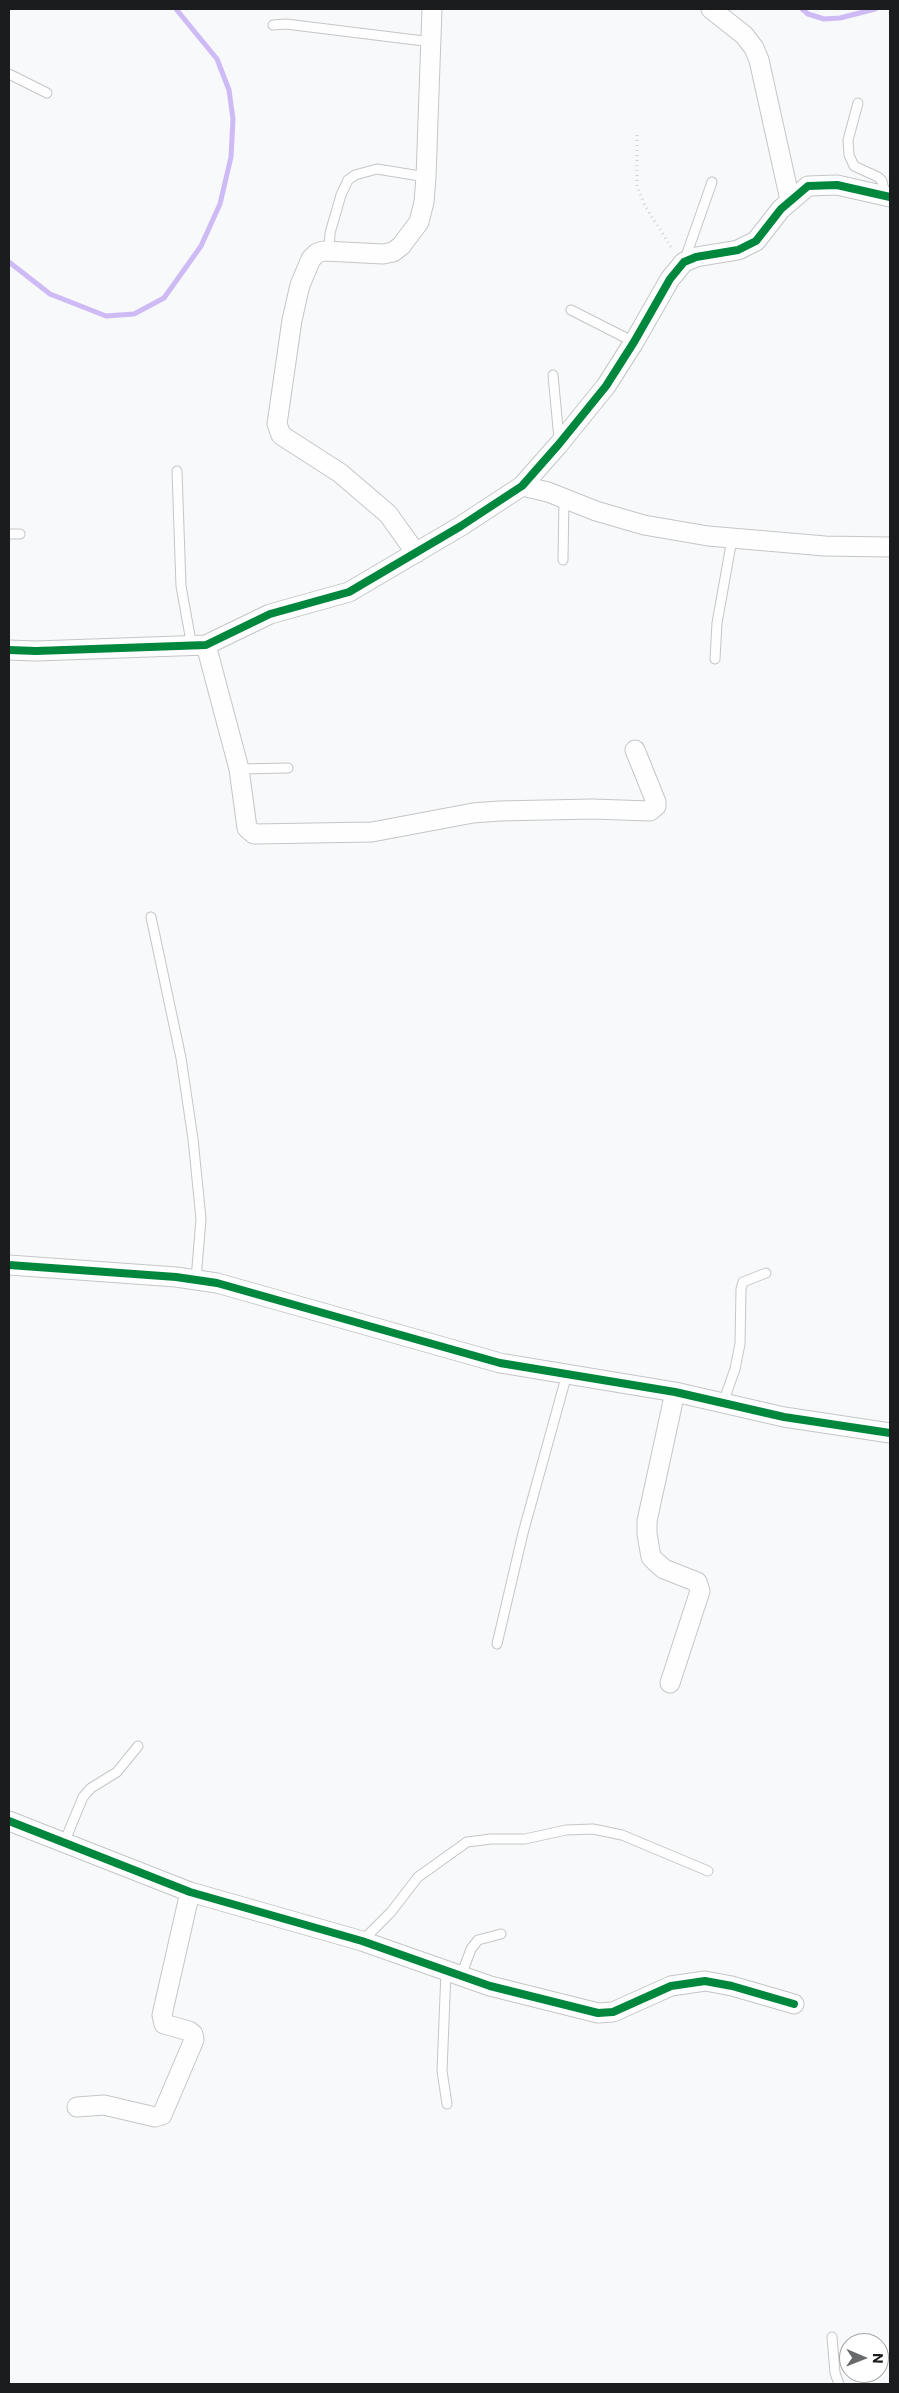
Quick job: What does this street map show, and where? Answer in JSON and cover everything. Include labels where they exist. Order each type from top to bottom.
[{"type":"street","points":[[416,553],[395,521],[377,503],[340,473],[287,440],[278,432],[277,424],[286,355],[300,285],[311,259],[317,253],[329,251],[383,254],[392,252],[401,246],[420,222],[426,177],[432,9]]},
{"type":"street","points":[[711,9],[744,35],[754,48],[759,60],[790,200]]},
{"type":"street","points":[[9,650],[199,646],[270,614],[340,596],[416,553],[522,486],[606,386],[670,279],[682,264],[696,256],[738,250],[756,242],[773,218],[790,200],[808,186],[822,184],[853,188],[887,196]]},
{"type":"street","points":[[522,486],[548,492],[596,511],[644,525],[732,539],[826,546],[890,546]]},
{"type":"street","points":[[199,646],[239,769],[247,828],[254,834],[372,832],[490,812],[592,809],[650,811],[656,806],[656,802],[635,750]]},
{"type":"street","points":[[9,1264],[196,1279],[255,1292],[500,1363],[674,1392],[784,1418],[890,1433]]},
{"type":"street","points":[[670,1683],[700,1591],[696,1582],[664,1569],[656,1562],[651,1556],[647,1534],[647,1521],[674,1392]]},
{"type":"street","points":[[9,1821],[190,1892],[362,1941],[490,1986],[598,2013],[613,2012],[672,1986],[705,1981],[732,1986],[794,2004]]},
{"type":"street","points":[[77,2107],[104,2105],[156,2117],[162,2115],[194,2040],[193,2034],[189,2031],[164,2024],[162,2015],[190,1892]]},
{"type":"lane","points":[[273,25],[286,24],[432,42]]},
{"type":"lane","points":[[9,74],[47,93]]},
{"type":"lane","points":[[858,104],[848,140],[849,155],[854,166],[878,177],[882,181],[887,196]]},
{"type":"lane","points":[[329,251],[330,233],[338,203],[348,180],[355,174],[377,169],[426,177]]},
{"type":"lane","points":[[682,264],[712,182]]},
{"type":"lane","points":[[571,310],[634,342]]},
{"type":"lane","points":[[553,375],[559,444]]},
{"type":"lane","points":[[177,471],[181,586],[199,646]]},
{"type":"lane","points":[[563,560],[564,499]]},
{"type":"lane","points":[[9,534],[20,534]]},
{"type":"lane","points":[[715,659],[717,623],[732,539]]},
{"type":"lane","points":[[239,769],[288,768]]},
{"type":"lane","points":[[151,917],[181,1058],[193,1139],[201,1219],[196,1279]]},
{"type":"lane","points":[[723,1403],[735,1369],[740,1344],[741,1289],[743,1282],[766,1272]]},
{"type":"lane","points":[[497,1644],[523,1532],[568,1373]]},
{"type":"lane","points":[[64,1843],[82,1797],[90,1788],[117,1772],[138,1746]]},
{"type":"lane","points":[[362,1941],[392,1912],[418,1877],[466,1842],[491,1839],[524,1839],[566,1830],[593,1829],[622,1835],[708,1871]]},
{"type":"lane","points":[[448,2104],[442,2070],[453,1973],[478,1940],[501,1934]]},
{"type":"lane","points":[[832,2338],[835,2373],[839,2384]]},
{"type":"path","points":[[637,135],[636,178],[640,194],[656,226],[669,242],[682,264]]},
{"type":"waterway","points":[[9,262],[50,294],[106,316],[134,314],[164,298],[201,246],[220,204],[231,157],[233,119],[229,90],[217,59],[176,9]]},
{"type":"waterway","points":[[802,9],[808,14],[824,19],[840,18],[875,9]]},
{"type":"cycle path","points":[[9,650],[36,651],[206,645],[270,614],[349,592],[461,526],[522,486],[606,386],[670,279],[684,262],[696,257],[738,250],[756,241],[781,209],[808,186],[837,185],[890,197]]},
{"type":"cycle path","points":[[9,1265],[176,1277],[217,1283],[500,1363],[675,1392],[784,1417],[890,1433]]},
{"type":"cycle path","points":[[9,1821],[190,1892],[362,1941],[490,1986],[598,2013],[613,2012],[671,1986],[705,1981],[732,1986],[794,2004]]}]
